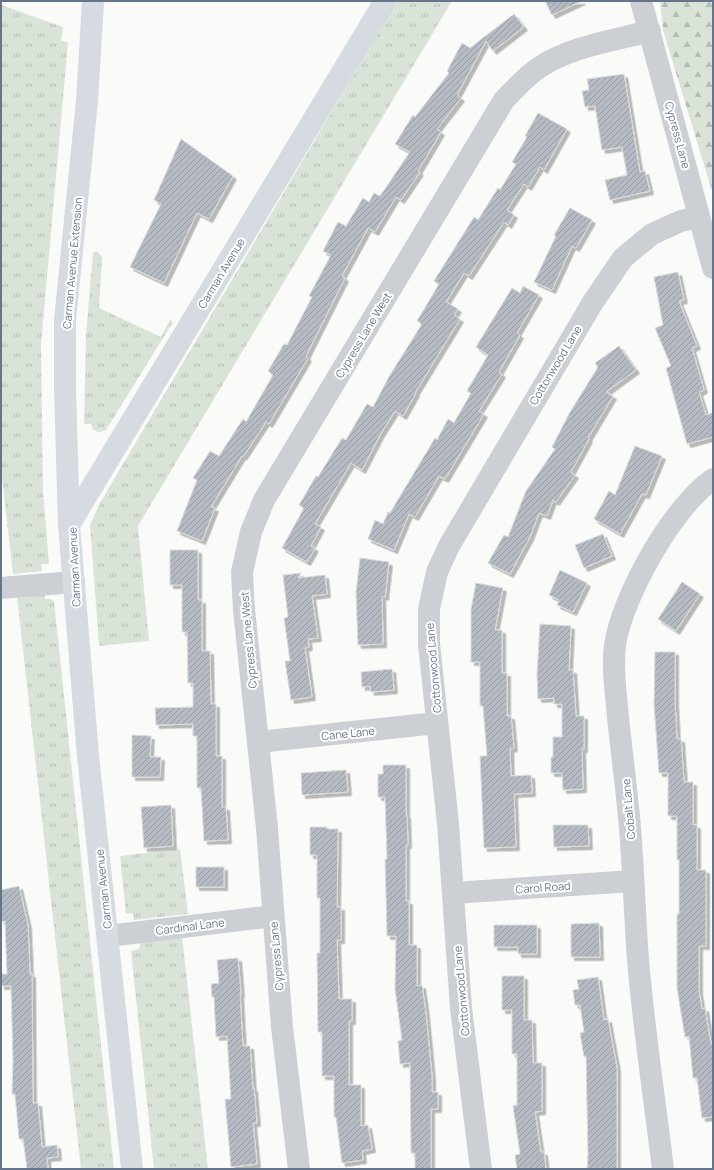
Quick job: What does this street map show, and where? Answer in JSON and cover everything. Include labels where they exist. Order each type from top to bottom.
[{"type":"main road","name":"Carman Avenue Extension","points":[[69,525],[65,389],[65,320],[87,100],[93,1]]},
{"type":"main road","name":"Carman Avenue","points":[[132,1169],[88,756],[69,525],[385,1]]},
{"type":"street","name":"Cypress Lane","points":[[641,1],[713,268]]},
{"type":"street","name":"Cypress Lane West","points":[[258,742],[244,610],[242,572],[251,532],[264,500],[504,100],[525,78],[541,66],[582,49],[650,31]]},
{"type":"street","name":"Cottonwood Lane","points":[[480,1169],[461,1008],[448,824],[428,644],[429,609],[437,572],[448,546],[593,302],[623,258],[652,234],[681,221],[699,217]]},
{"type":"street","name":"Cobalt Lane","points":[[663,1169],[639,971],[628,810],[615,685],[615,646],[620,621],[633,589],[650,558],[675,517],[694,495],[713,479]]},
{"type":"street","points":[[1,588],[74,582]]},
{"type":"street","name":"Cane Lane","points":[[258,742],[437,723]]},
{"type":"street","name":"Cypress Lane","points":[[258,742],[267,828],[282,1027],[299,1169]]},
{"type":"street","name":"Carol Road","points":[[452,893],[633,881]]},
{"type":"street","name":"Cardinal Lane","points":[[108,936],[273,916]]},
{"type":"green space","points":[[397,1],[452,1],[138,526],[149,641],[99,646],[90,525],[100,503]]},
{"type":"green space","points":[[660,1],[713,1],[713,194],[663,30]]},
{"type":"green space","points":[[1,5],[63,27],[61,41],[68,42],[41,344],[43,492],[49,564],[41,564],[42,571],[13,574],[1,469]]},
{"type":"green space","points":[[97,251],[102,257],[99,308],[161,337],[170,320],[173,322],[106,430],[99,432],[93,430],[91,424],[84,424],[86,335],[93,253]]},
{"type":"green space","points":[[45,593],[45,599],[54,601],[114,1169],[81,1169],[17,596]]},
{"type":"green space","points":[[180,849],[188,914],[134,920],[133,913],[126,914],[120,856]]},
{"type":"green space","points":[[182,936],[208,1169],[154,1169],[131,951],[140,947],[139,941]]},
{"type":"building","points":[[545,1],[582,1],[552,15]]},
{"type":"building","points":[[514,14],[524,27],[493,51],[486,41],[457,95],[461,98],[437,129],[441,132],[418,171],[420,172],[401,200],[396,197],[375,232],[368,228],[342,276],[345,278],[306,356],[308,358],[269,424],[266,422],[243,457],[242,456],[211,507],[215,508],[202,541],[177,531],[197,480],[193,478],[210,451],[219,456],[243,419],[246,422],[273,375],[268,371],[284,344],[287,345],[312,297],[309,296],[331,255],[323,251],[338,222],[346,226],[363,198],[369,202],[374,193],[380,196],[410,152],[395,144],[413,115],[415,117],[449,73],[447,71],[462,43],[470,48]]},
{"type":"building","points":[[624,74],[640,172],[645,171],[650,191],[610,200],[605,180],[627,175],[622,147],[602,150],[595,106],[585,107],[582,91],[589,90],[587,79]]},
{"type":"building","points":[[538,113],[567,129],[544,170],[540,167],[528,187],[524,184],[507,210],[514,215],[508,225],[504,222],[469,276],[464,273],[446,302],[458,309],[454,315],[460,319],[415,393],[403,416],[395,411],[380,435],[362,470],[351,463],[315,524],[321,527],[311,546],[315,548],[307,562],[282,548],[304,508],[299,505],[316,476],[318,477],[342,438],[346,440],[367,404],[373,407],[390,375],[422,324],[417,321],[439,284],[434,281],[474,217],[478,220],[498,188],[500,190],[516,164],[512,162],[527,137],[525,136]]},
{"type":"building","points":[[181,139],[233,176],[209,219],[197,213],[164,283],[130,267],[161,204],[154,200]]},
{"type":"building","points":[[570,208],[592,220],[576,248],[572,246],[552,290],[534,282],[556,236],[554,235]]},
{"type":"building","points":[[678,272],[684,300],[679,301],[697,346],[692,348],[704,390],[699,392],[706,415],[713,413],[713,437],[687,444],[666,368],[671,366],[655,328],[663,325],[654,277]]},
{"type":"building","points":[[523,286],[539,295],[517,333],[520,335],[499,372],[502,374],[479,411],[484,414],[445,479],[439,476],[415,517],[409,514],[394,550],[368,539],[375,520],[383,524],[388,512],[390,513],[435,438],[437,440],[448,419],[454,423],[471,393],[467,391],[488,355],[476,347],[512,288],[520,293]]},
{"type":"building","points":[[619,346],[636,370],[606,392],[613,396],[588,438],[589,439],[571,472],[575,475],[556,502],[553,500],[547,516],[539,513],[530,537],[510,574],[488,563],[504,535],[508,537],[526,491],[555,449],[552,447],[569,414],[598,367],[595,363]]},
{"type":"building","points":[[635,446],[662,456],[646,495],[642,494],[620,534],[594,519],[609,491],[615,495]]},
{"type":"building","points":[[603,534],[612,556],[584,568],[575,545]]},
{"type":"building","points":[[170,550],[198,550],[198,600],[202,600],[202,651],[210,651],[211,704],[216,704],[216,756],[222,756],[222,807],[226,807],[228,840],[204,841],[201,788],[197,788],[197,736],[193,736],[193,724],[156,725],[155,708],[193,707],[193,683],[188,683],[187,632],[182,632],[182,585],[170,585]]},
{"type":"building","points":[[360,558],[389,562],[385,597],[382,596],[383,644],[358,645],[356,592]]},
{"type":"building","points":[[560,570],[587,583],[573,612],[557,605],[559,600],[549,595]]},
{"type":"building","points":[[301,573],[298,578],[325,575],[327,594],[312,596],[318,638],[308,639],[309,647],[305,648],[312,697],[291,700],[285,661],[290,661],[284,618],[288,617],[283,575]]},
{"type":"building","points":[[682,582],[700,594],[676,631],[658,619]]},
{"type":"building","points":[[476,583],[503,588],[495,630],[502,630],[502,673],[507,673],[507,716],[511,716],[514,748],[510,749],[511,776],[531,775],[532,793],[514,794],[516,847],[484,848],[480,756],[487,756],[483,706],[480,706],[480,662],[471,662],[471,609]]},
{"type":"building","points":[[540,624],[571,626],[569,670],[573,670],[576,716],[584,716],[584,749],[582,749],[583,789],[563,790],[562,773],[551,773],[553,737],[562,737],[562,704],[554,704],[554,698],[538,699],[537,675]]},
{"type":"building","points":[[655,652],[675,652],[677,739],[681,739],[684,782],[693,782],[693,825],[697,825],[697,870],[706,870],[706,946],[699,946],[699,991],[702,1009],[705,1008],[711,1044],[713,1044],[713,1117],[702,1118],[697,1078],[693,1078],[689,1036],[685,1037],[677,988],[679,860],[677,860],[677,816],[668,816],[668,773],[659,773],[654,704]]},
{"type":"building","points":[[392,669],[394,690],[371,692],[370,686],[362,687],[361,672]]},
{"type":"building","points":[[132,735],[151,736],[150,757],[161,757],[160,777],[132,777]]},
{"type":"building","points":[[383,765],[406,765],[406,815],[408,845],[406,845],[406,901],[409,901],[409,945],[417,945],[417,986],[422,985],[432,1076],[432,1092],[438,1092],[438,1109],[431,1109],[431,1169],[415,1169],[415,1153],[411,1153],[410,1063],[400,1064],[398,1041],[402,1040],[395,989],[396,936],[387,936],[385,797],[378,797],[378,774],[383,774]]},
{"type":"building","points":[[346,770],[348,792],[302,795],[301,773]]},
{"type":"building","points":[[171,805],[173,846],[144,848],[141,807]]},
{"type":"building","points":[[553,825],[588,825],[589,846],[554,847]]},
{"type":"building","points":[[310,827],[327,827],[327,829],[338,829],[337,907],[341,907],[341,940],[337,940],[339,999],[352,999],[352,1021],[349,1021],[349,1085],[361,1085],[361,1126],[368,1125],[372,1149],[362,1151],[363,1160],[342,1163],[336,1117],[334,1117],[334,1076],[322,1076],[322,1032],[318,1032],[317,953],[320,953],[320,898],[317,898],[317,855],[310,855]]},
{"type":"building","points":[[196,867],[224,867],[224,887],[196,887]]},
{"type":"building","points":[[19,886],[28,925],[30,974],[32,974],[33,1103],[38,1103],[42,1147],[57,1145],[58,1157],[47,1158],[48,1169],[27,1169],[23,1139],[19,1139],[15,1094],[12,1094],[13,1061],[11,986],[1,986],[1,974],[7,974],[5,921],[1,922],[1,890]]},
{"type":"building","points":[[599,923],[600,957],[571,957],[571,924]]},
{"type":"building","points":[[494,925],[537,925],[537,954],[518,954],[518,947],[494,947]]},
{"type":"building","points":[[238,958],[243,1046],[250,1046],[253,1089],[254,1088],[257,1123],[253,1123],[257,1164],[231,1167],[225,1099],[231,1099],[227,1036],[216,1037],[214,997],[212,997],[211,984],[219,983],[217,960]]},
{"type":"building","points":[[502,976],[524,976],[524,1020],[532,1020],[533,1063],[542,1063],[542,1111],[535,1112],[541,1152],[544,1152],[546,1169],[517,1169],[515,1155],[520,1154],[513,1106],[517,1105],[517,1054],[512,1054],[512,1010],[502,1010]]},
{"type":"building","points":[[598,977],[604,1020],[608,1019],[617,1068],[617,1169],[587,1169],[586,1056],[584,1057],[580,1033],[584,1032],[580,1005],[575,1005],[573,990],[579,989],[577,980]]}]
